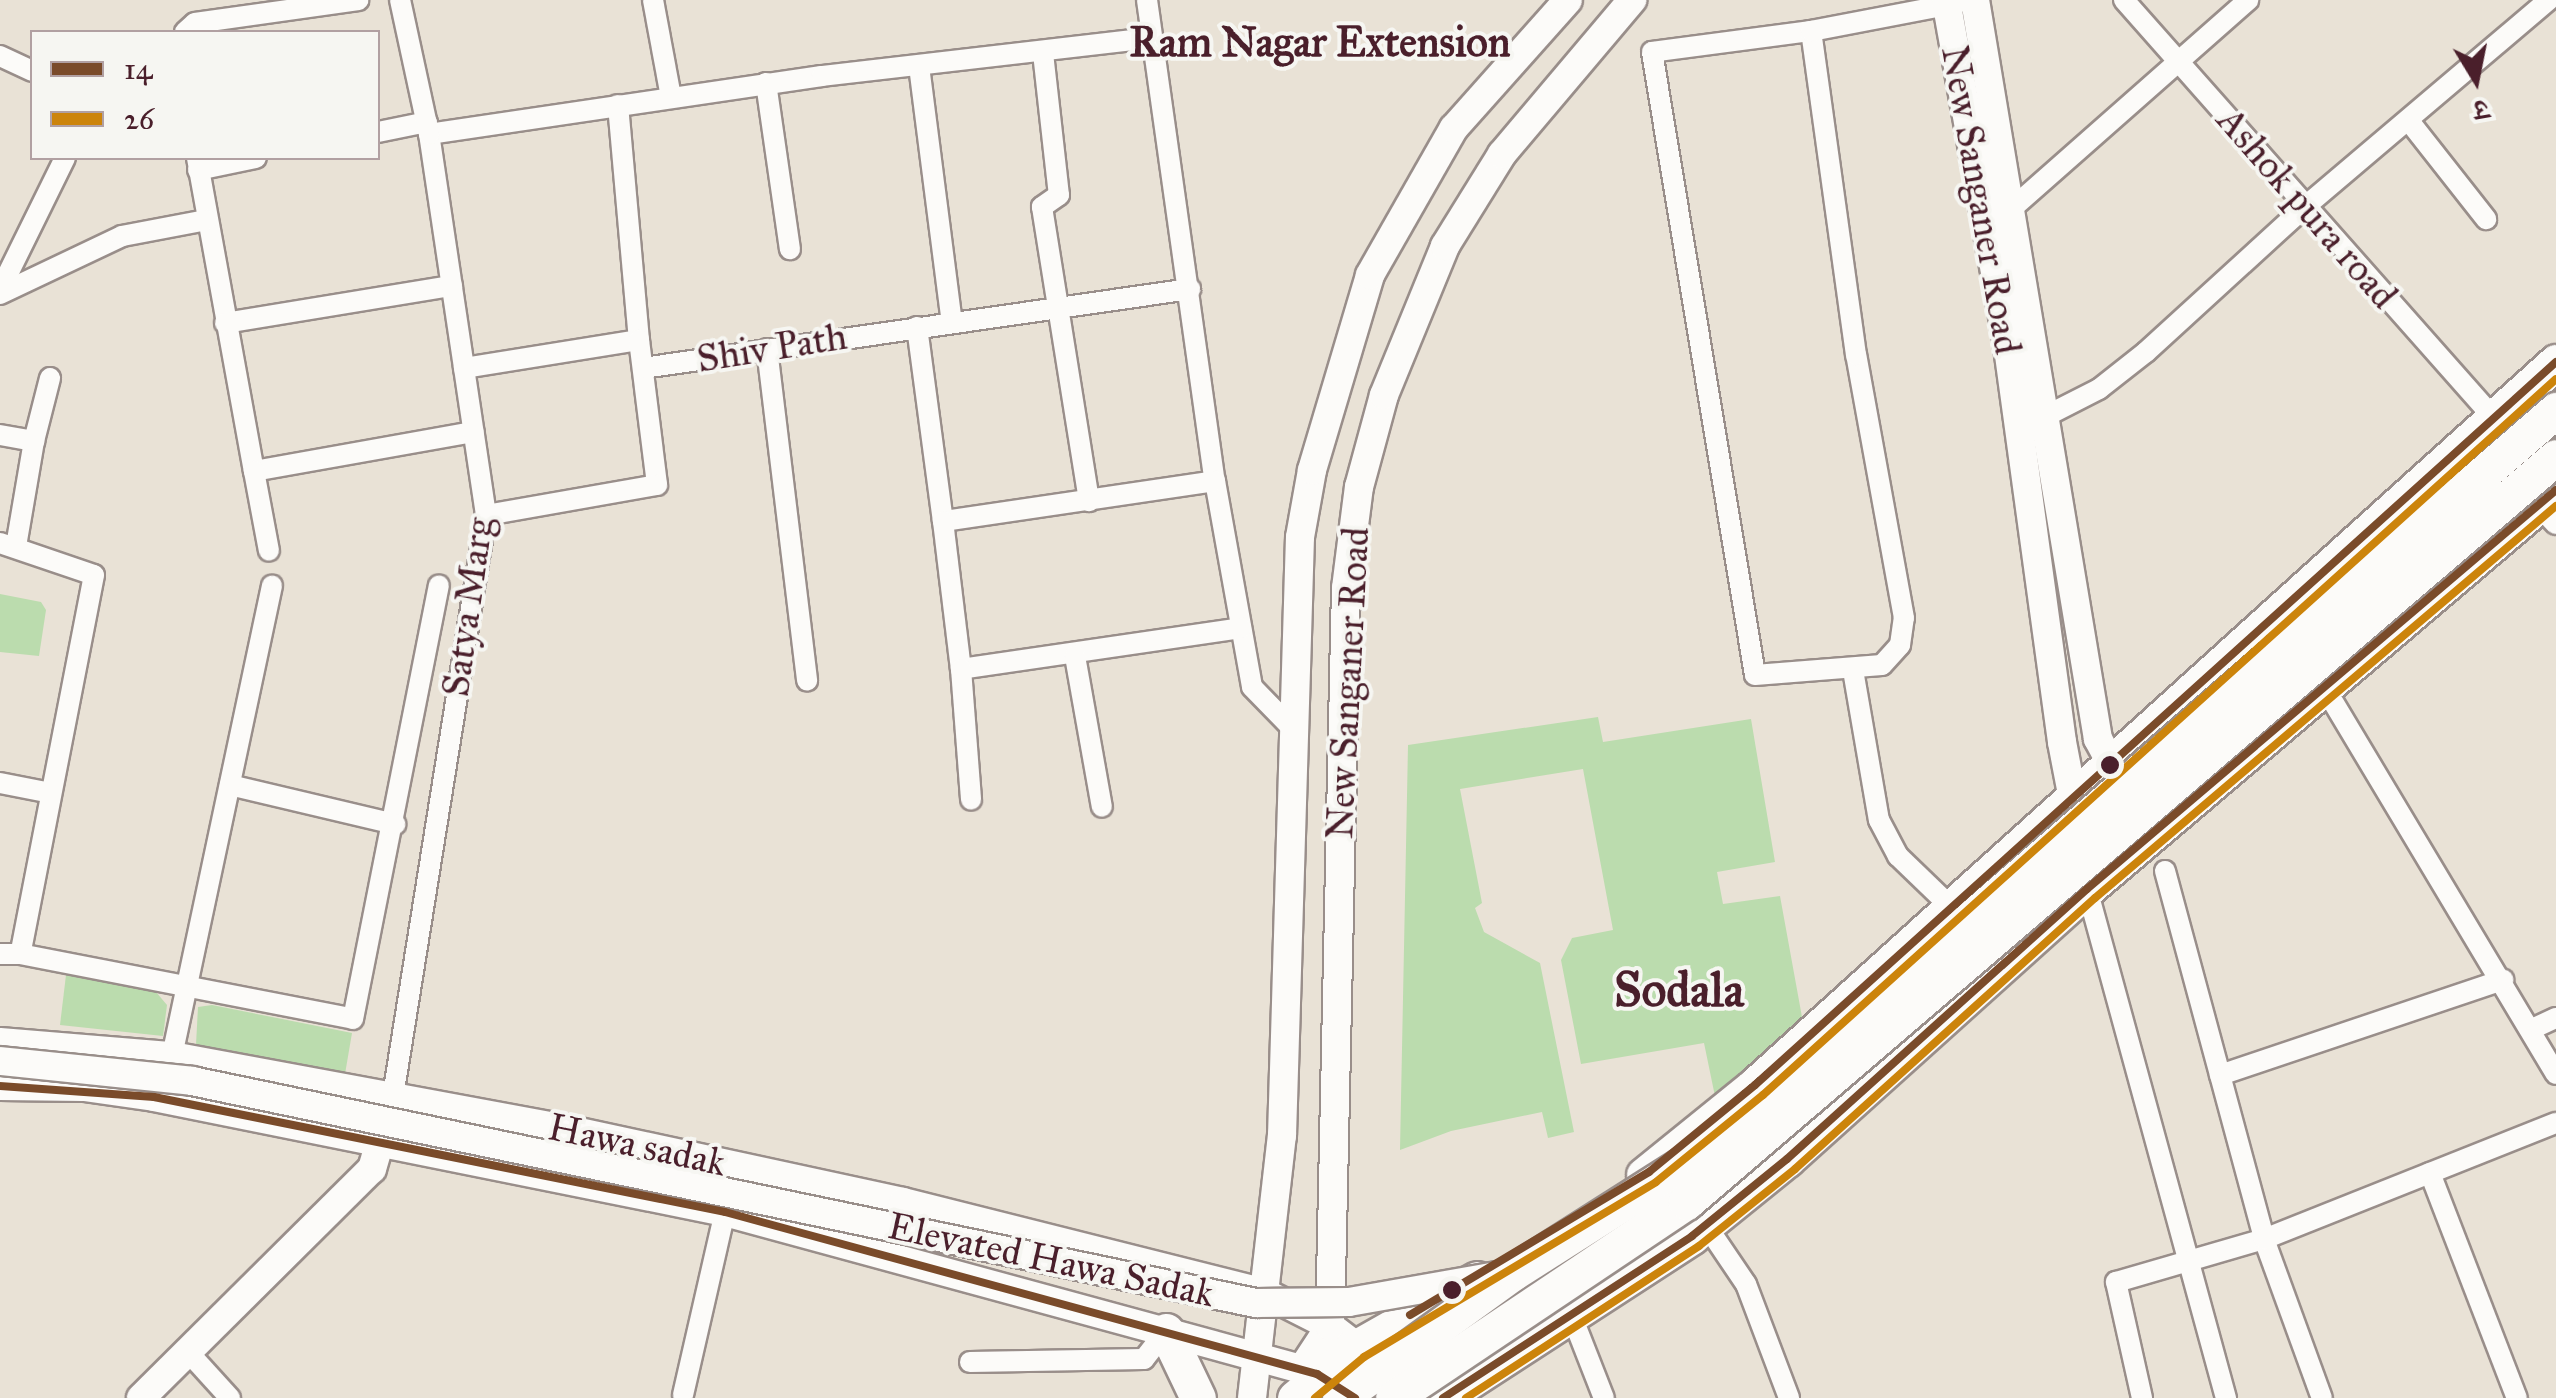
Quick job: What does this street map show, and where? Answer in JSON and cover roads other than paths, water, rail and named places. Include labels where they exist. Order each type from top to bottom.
[{"type":"highway","points":[[1314,1385],[1344,1337],[1648,1172],[2349,552],[2492,415],[2556,362]]},
{"type":"highway","points":[[1314,1385],[1514,1272],[1698,1156],[2556,410]]},
{"type":"highway","points":[[1393,1398],[1686,1202],[2556,457]]},
{"type":"highway","points":[[1444,1398],[1706,1225],[2323,684],[2550,506]]},
{"type":"highway","points":[[1166,1331],[1198,1398]]},
{"type":"main road","name":"New Sanganer Road","points":[[1252,1398],[1260,1358],[1282,1136],[1300,538],[1312,470],[1370,275],[1454,128],[1568,0]]},
{"type":"main road","name":"New Sanganer Road","points":[[1344,1337],[1346,588],[1359,488],[1384,396],[1445,246],[1502,154],[1632,0]]},
{"type":"main road","name":"New Sanganer Road","points":[[1960,1],[2010,212],[2098,740],[2108,762],[2155,831]]},
{"type":"main road","name":"New Sanganer Road","points":[[1960,1],[2072,794],[2114,865]]},
{"type":"main road","name":"Hawa sadak","points":[[0,1042],[172,1056],[393,1096],[903,1202],[1265,1293]]},
{"type":"main road","name":"Elevated Hawa Sadak","points":[[0,1060],[192,1081],[1256,1303],[1349,1302],[1514,1272]]},
{"type":"main road","name":"Hawa sadak","points":[[0,1086],[84,1086],[380,1138],[725,1212],[1260,1358],[1314,1385],[1355,1398]]},
{"type":"main road","points":[[141,1398],[372,1169],[393,1096]]},
{"type":"main road","points":[[1265,1293],[1344,1337],[1427,1398]]},
{"type":"street","points":[[186,30],[195,23],[358,0]]},
{"type":"street","name":"Satya Marg","points":[[393,1096],[486,515],[428,128],[400,0]]},
{"type":"street","points":[[653,0],[671,97]]},
{"type":"street","points":[[1147,0],[1149,38],[1190,289],[1215,481],[1254,694],[1294,730]]},
{"type":"street","name":"Ashok pura road","points":[[2124,0],[2492,415]]},
{"type":"street","points":[[2010,212],[2248,0]]},
{"type":"street","points":[[2044,417],[2100,389],[2146,352],[2307,205],[2549,0]]},
{"type":"street","points":[[1811,31],[1856,355],[1904,618],[1900,644],[1882,665],[1755,676],[1652,52],[1811,31],[1960,1]]},
{"type":"street","points":[[380,132],[1149,38]]},
{"type":"street","points":[[1043,53],[1059,195],[1042,207],[1089,501]]},
{"type":"street","points":[[0,56],[30,71]]},
{"type":"street","points":[[919,66],[952,322]]},
{"type":"street","points":[[766,84],[790,249]]},
{"type":"street","points":[[618,105],[643,368]]},
{"type":"street","points":[[2409,121],[2486,219]]},
{"type":"street","points":[[0,292],[64,160]]},
{"type":"street","points":[[236,160],[197,164],[268,551]]},
{"type":"street","points":[[0,292],[122,236],[207,220]]},
{"type":"street","points":[[225,323],[452,286]]},
{"type":"street","name":"Shiv Path","points":[[486,515],[657,485],[643,368],[1190,289]]},
{"type":"street","points":[[917,326],[961,669],[971,800]]},
{"type":"street","points":[[464,368],[639,340]]},
{"type":"street","points":[[767,349],[807,680]]},
{"type":"street","points":[[50,378],[8,544],[94,575],[51,794],[10,954],[353,1019],[395,824],[439,585]]},
{"type":"street","points":[[254,471],[474,432]]},
{"type":"street","points":[[0,435],[34,441]]},
{"type":"street","points":[[943,520],[1215,481]]},
{"type":"street","points":[[172,1056],[272,586]]},
{"type":"street","points":[[961,669],[1075,656],[1241,628]]},
{"type":"street","points":[[1075,656],[1102,807]]},
{"type":"street","points":[[1852,670],[1879,820],[1898,856],[1951,907]]},
{"type":"street","points":[[2323,684],[2556,1074]]},
{"type":"street","points":[[0,784],[51,794]]},
{"type":"street","points":[[230,784],[395,824]]},
{"type":"street","points":[[2165,871],[2264,1238],[2322,1398]]},
{"type":"street","points":[[2087,889],[2226,1398]]},
{"type":"street","points":[[2220,1075],[2503,980]]},
{"type":"street","points":[[2532,1029],[2556,1018]]},
{"type":"street","points":[[2142,1398],[2116,1282],[2264,1238],[2556,1123]]},
{"type":"street","points":[[2430,1173],[2518,1398]]},
{"type":"street","points":[[684,1395],[725,1212]]},
{"type":"street","points":[[1706,1225],[1746,1284],[1789,1398]]},
{"type":"street","points":[[1571,1314],[1604,1398]]},
{"type":"street","points":[[970,1362],[1144,1359],[1166,1331]]},
{"type":"street","points":[[189,1352],[230,1398]]},
{"type":"district","name":"Ram Nagar Extension","points":[[1320,42]]},
{"type":"district","name":"Sodala","points":[[1679,990]]}]
